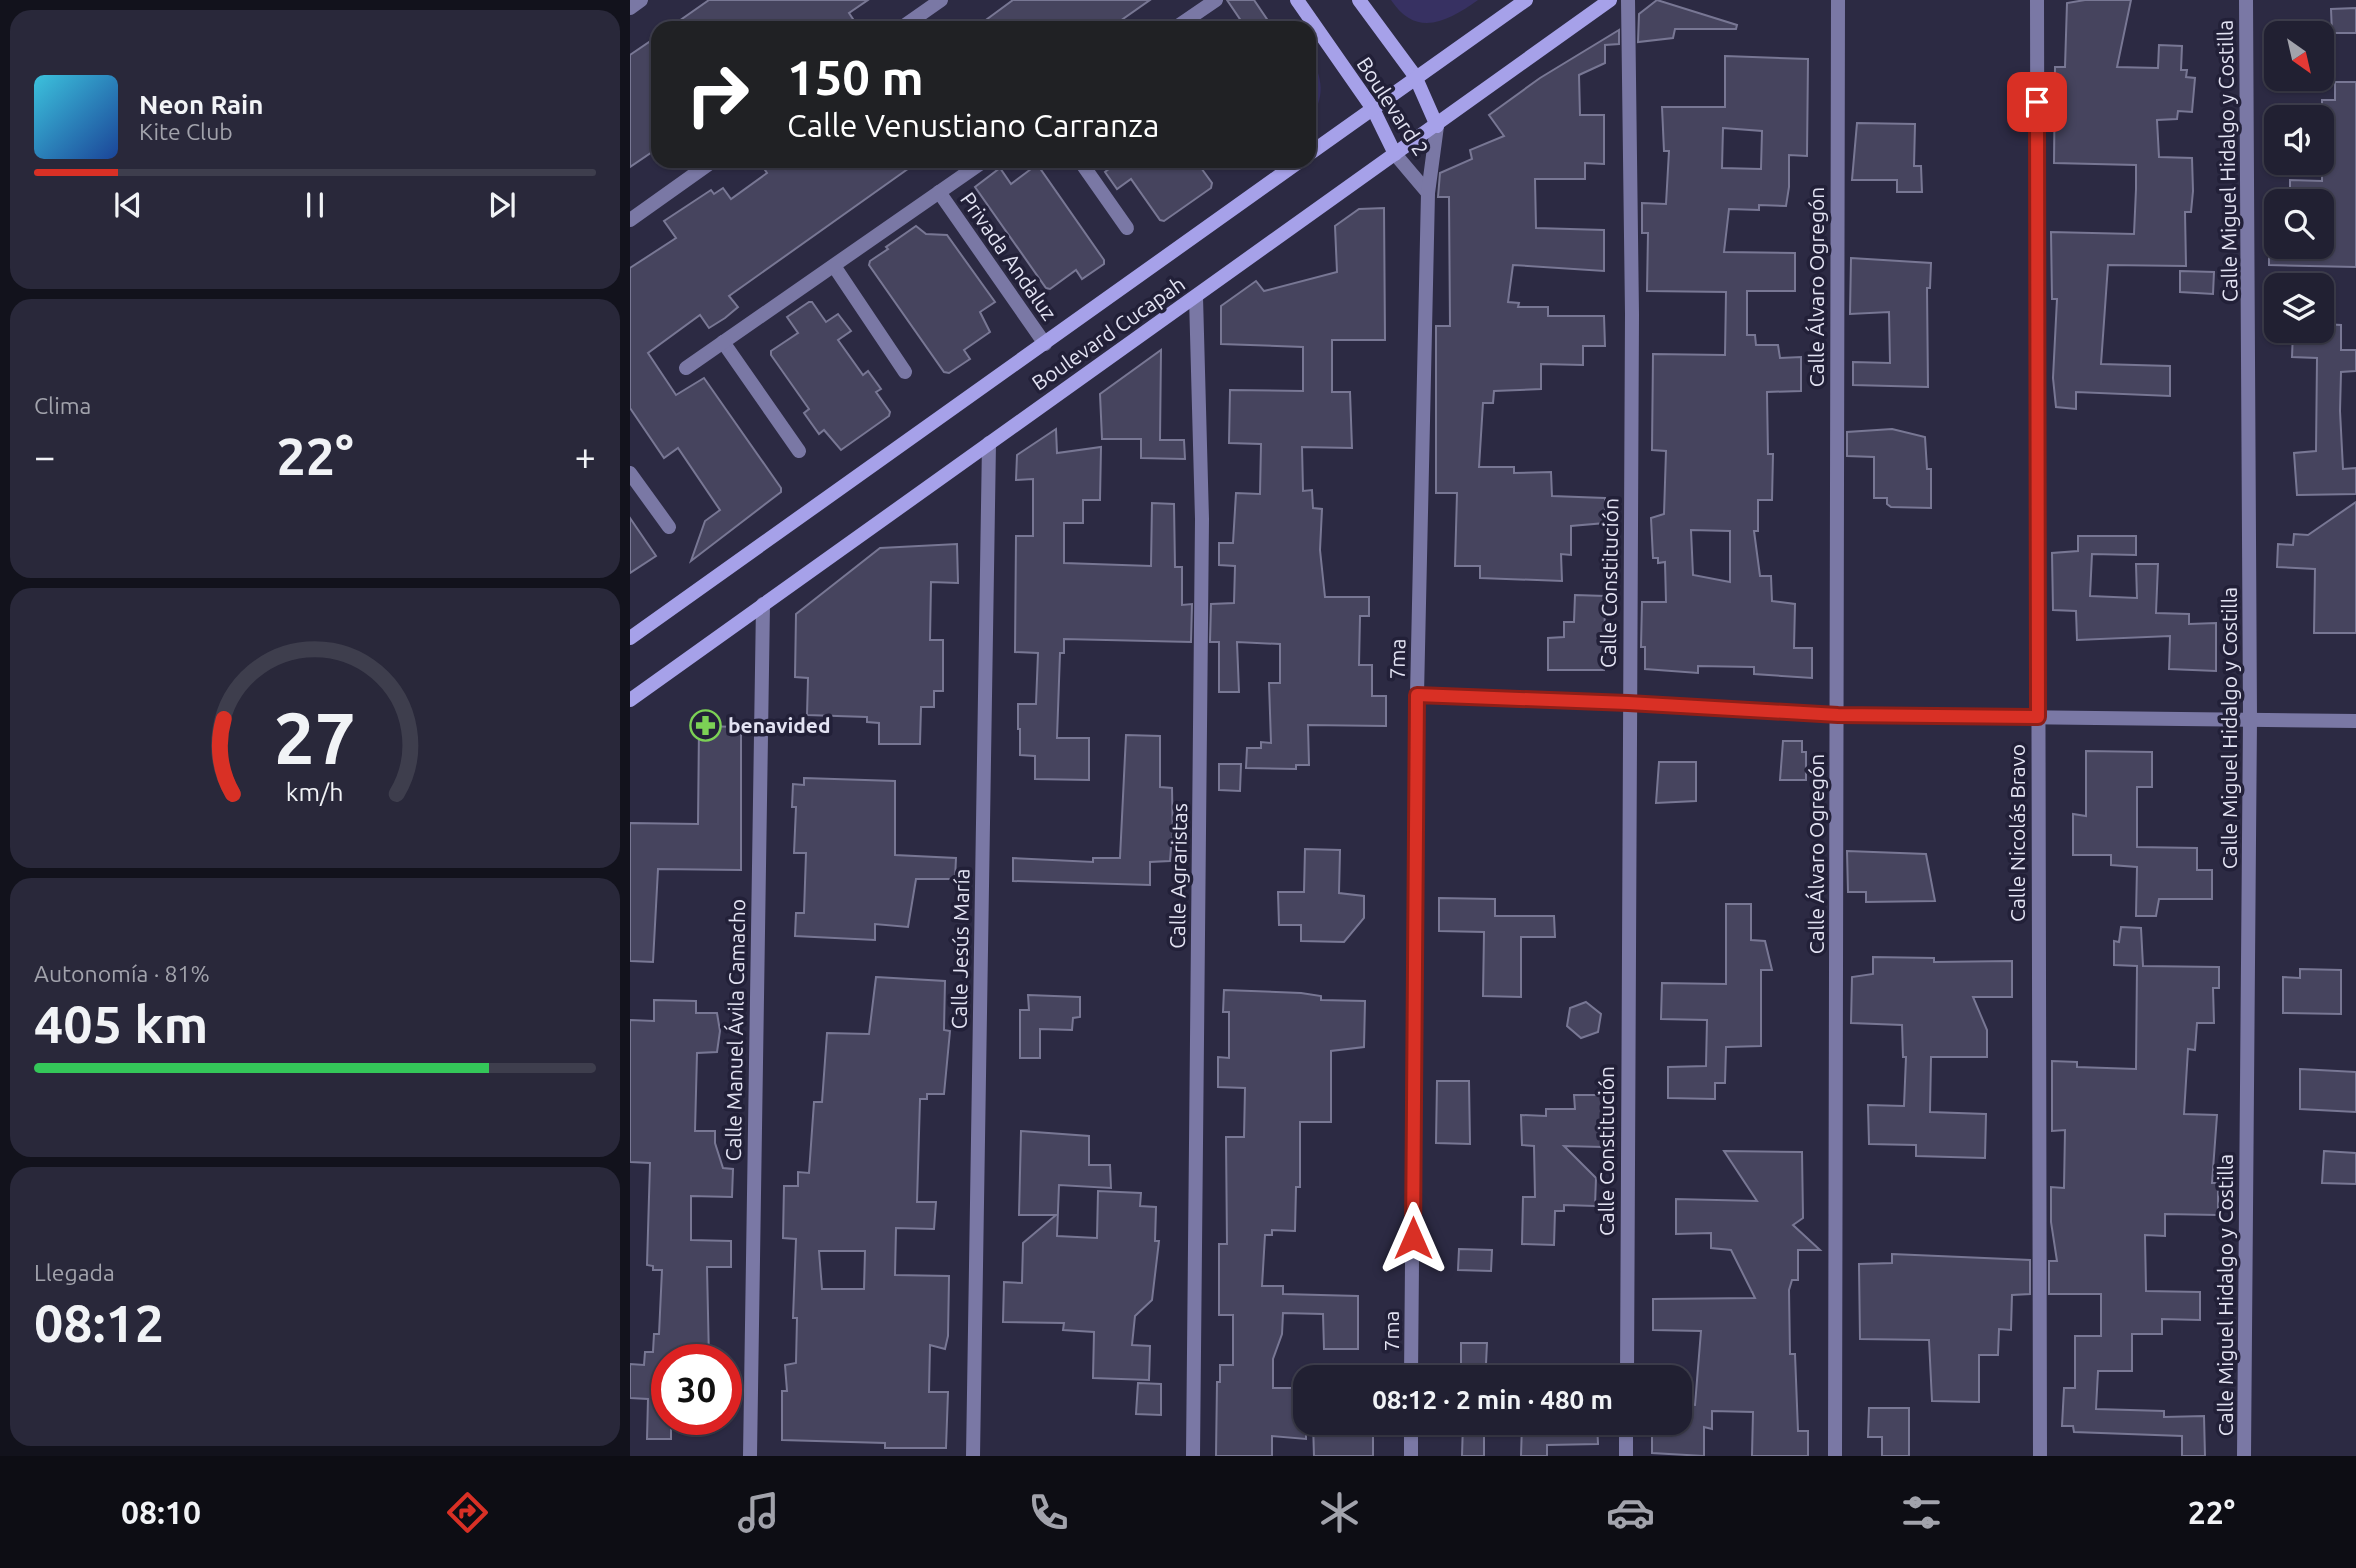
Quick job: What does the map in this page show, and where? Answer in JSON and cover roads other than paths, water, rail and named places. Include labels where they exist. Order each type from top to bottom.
[{"type":"main road","name":"Boulevard 2","points":[[1297,0],[1312,21]]},
{"type":"main road","name":"Boulevard 2","points":[[1359,0],[1415,76],[1437,125]]},
{"type":"main road","points":[[1316,149],[1415,76],[1526,0]]},
{"type":"main road","name":"Boulevard Cucapah","points":[[630,700],[1610,0]]},
{"type":"main road","name":"Boulevard 2","points":[[1316,27],[1373,108],[1395,154]]},
{"type":"main road","name":"Boulevard Cucapah","points":[[630,638],[1290,168]]},
{"type":"street","points":[[630,8],[642,0]]},
{"type":"street","points":[[911,21],[941,0]]},
{"type":"street","points":[[1185,21],[1216,0]]},
{"type":"street","name":"Calle Constitución","points":[[1627,1365],[1628,703],[1632,301],[1628,0]]},
{"type":"street","name":"Calle Álvaro Ogregón","points":[[1835,1456],[1838,0]]},
{"type":"street","name":"Calle Nicolás Bravo","points":[[2037,0],[2040,1456]]},
{"type":"street","name":"Calle Miguel Hidalgo y Costilla","points":[[2244,1456],[2250,718],[2246,0]]},
{"type":"street","name":"Boulevard 2","points":[[1428,193],[1437,125]]},
{"type":"street","name":"Boulevard 2","points":[[1395,154],[1428,193]]},
{"type":"street","points":[[630,220],[703,168]]},
{"type":"street","name":"Privada Andaluz","points":[[686,368],[974,168]]},
{"type":"street","points":[[1085,168],[1127,228]]},
{"type":"street","name":"Privada Andaluz","points":[[939,192],[1045,344]]},
{"type":"street","name":"7ma","points":[[1411,1365],[1417,695],[1428,193]]},
{"type":"street","points":[[834,265],[905,372]]},
{"type":"street","name":"Calle Agraristas","points":[[1193,1456],[1202,519],[1196,297]]},
{"type":"street","points":[[723,342],[799,451]]},
{"type":"street","name":"Calle Jesús María","points":[[973,1456],[989,443]]},
{"type":"street","points":[[630,474],[669,527]]},
{"type":"street","name":"Calle Manuel Ávila Camacho","points":[[750,1456],[763,604]]},
{"type":"street","points":[[1417,695],[1838,715],[2356,721]]},
{"type":"street","points":[[1411,1435],[1411,1456]]},
{"type":"street","points":[[1626,1435],[1626,1456]]},
{"type":"place","name":"benavided","points":[[705,725]]}]
